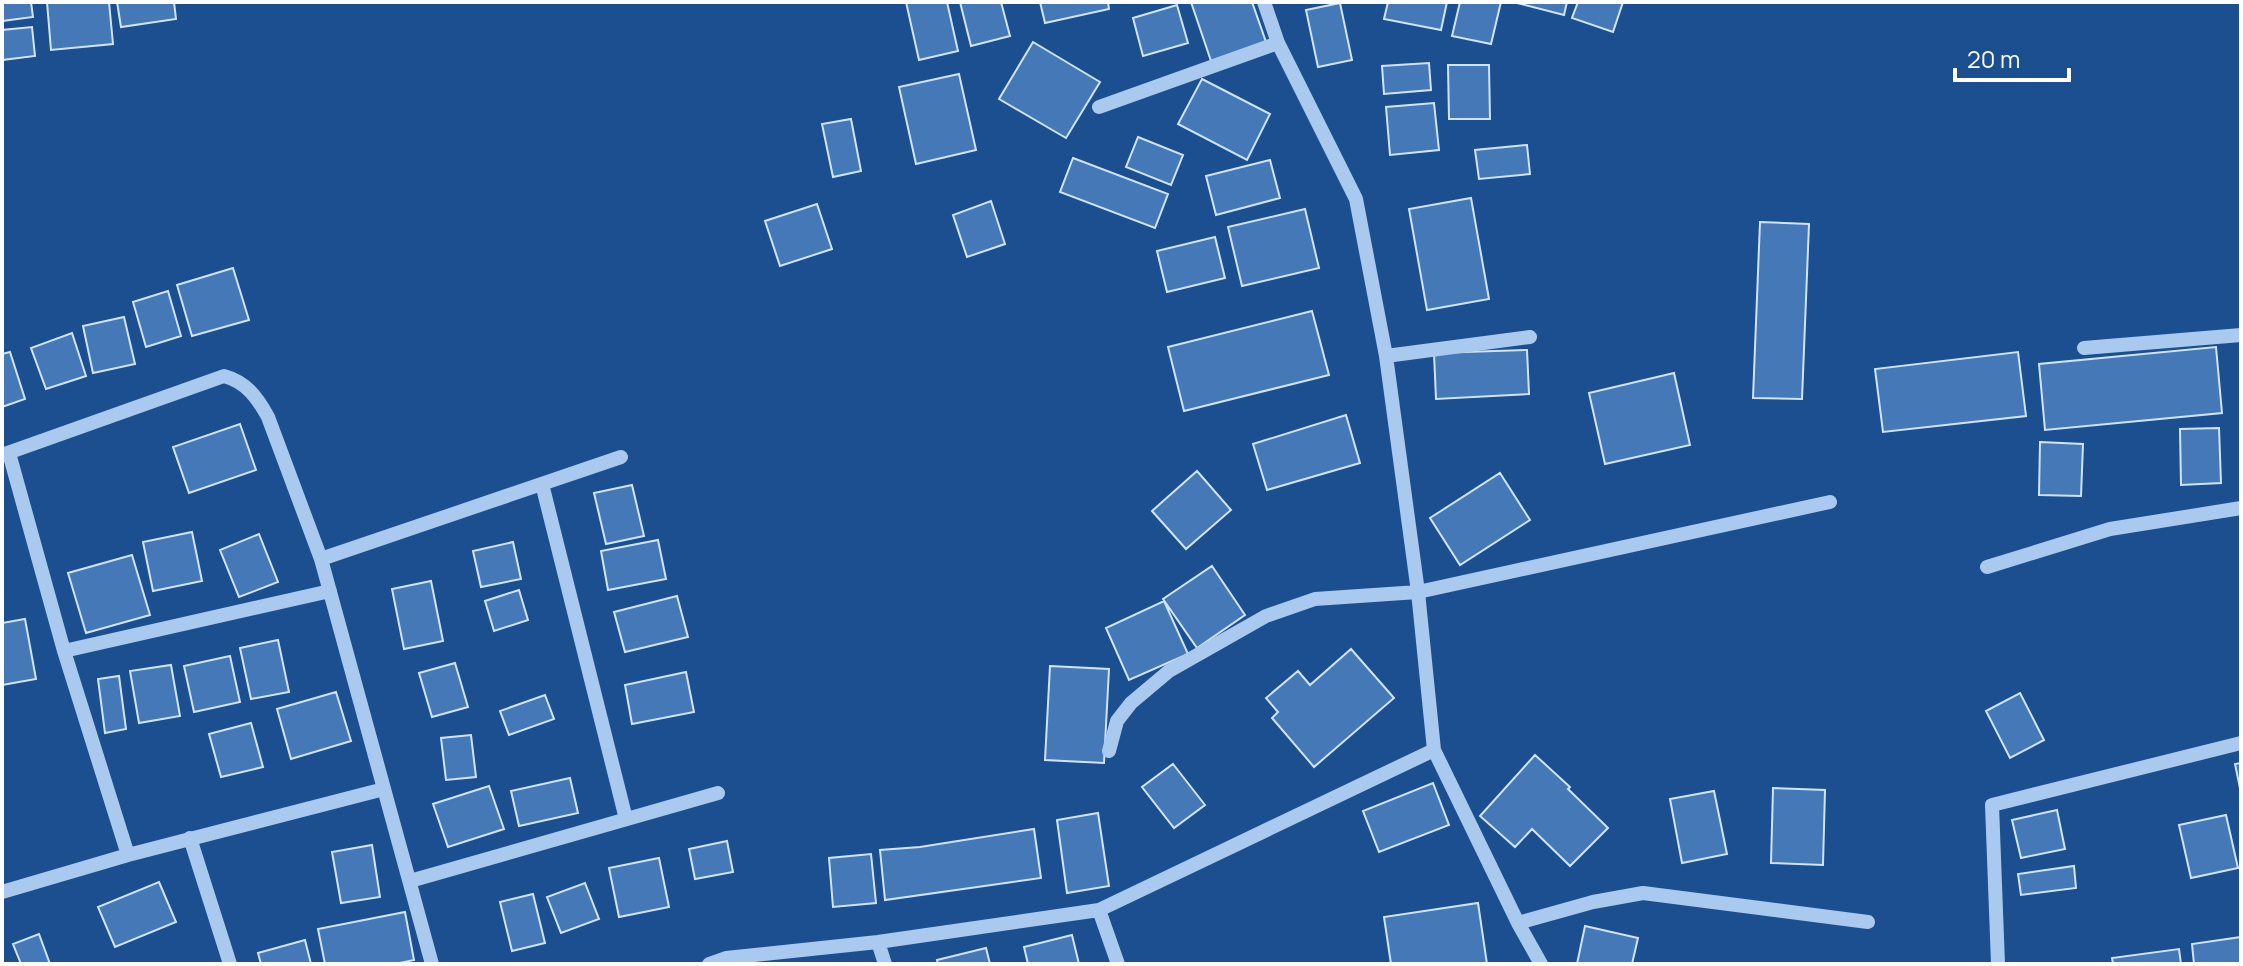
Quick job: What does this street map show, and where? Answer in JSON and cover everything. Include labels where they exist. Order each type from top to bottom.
[{"type":"street","points":[[1264,2],[1278,43],[1356,199],[1386,356],[1418,592],[1434,750],[1541,964]]},
{"type":"street","points":[[1099,107],[1278,43]]},
{"type":"street","points":[[2084,348],[2241,335]]},
{"type":"street","points":[[1386,356],[1530,337]]},
{"type":"street","points":[[128,855],[6,454],[194,384],[224,376],[240,380],[258,398],[321,559],[432,964]]},
{"type":"street","points":[[321,559],[621,457]]},
{"type":"street","points":[[542,484],[626,819]]},
{"type":"street","points":[[1109,751],[1117,721],[1131,703],[1169,671],[1266,616],[1315,599],[1418,592],[1830,502]]},
{"type":"street","points":[[1987,567],[2110,529],[2241,508]]},
{"type":"street","points":[[64,651],[330,591]]},
{"type":"street","points":[[1998,964],[1992,805],[2241,743]]},
{"type":"street","points":[[709,964],[726,958],[878,942],[1099,910],[1434,750]]},
{"type":"street","points":[[2,892],[190,838],[384,789]]},
{"type":"street","points":[[410,881],[718,793]]},
{"type":"street","points":[[190,838],[230,964]]},
{"type":"street","points":[[1518,923],[1593,902],[1643,893],[1868,922]]},
{"type":"street","points":[[1099,910],[1118,964]]},
{"type":"street","points":[[878,942],[885,964]]},
{"type":"building","points":[[2,2],[31,2],[33,17],[2,21]]},
{"type":"building","points":[[47,2],[109,2],[113,44],[51,50]]},
{"type":"building","points":[[117,2],[174,2],[176,19],[121,27]]},
{"type":"building","points":[[906,2],[947,2],[958,51],[919,60]]},
{"type":"building","points":[[960,2],[1001,2],[1010,36],[971,46]]},
{"type":"building","points":[[1040,2],[1108,2],[1109,9],[1045,23]]},
{"type":"building","points":[[1191,2],[1252,2],[1266,42],[1211,61]]},
{"type":"building","points":[[1388,2],[1447,2],[1441,30],[1384,19]]},
{"type":"building","points":[[1460,2],[1501,2],[1491,44],[1452,36]]},
{"type":"building","points":[[1513,2],[1567,2],[1564,15]]},
{"type":"building","points":[[1578,2],[1623,2],[1613,32],[1572,18]]},
{"type":"building","points":[[1340,3],[1352,60],[1318,67],[1306,10]]},
{"type":"building","points":[[1177,5],[1188,43],[1143,56],[1133,18]]},
{"type":"building","points":[[32,27],[35,56],[2,60],[2,30]]},
{"type":"building","points":[[1033,42],[1100,82],[1066,138],[999,99]]},
{"type":"building","points":[[1429,63],[1431,90],[1384,94],[1382,66]]},
{"type":"building","points":[[1448,65],[1489,65],[1490,119],[1449,119]]},
{"type":"building","points":[[959,74],[976,150],[916,164],[899,87]]},
{"type":"building","points":[[1202,79],[1270,114],[1247,160],[1178,124]]},
{"type":"building","points":[[1434,103],[1439,150],[1390,155],[1386,107]]},
{"type":"building","points":[[851,119],[861,171],[833,177],[822,124]]},
{"type":"building","points":[[1138,137],[1183,155],[1171,185],[1126,167]]},
{"type":"building","points":[[1527,145],[1530,174],[1479,179],[1475,150]]},
{"type":"building","points":[[1073,158],[1168,194],[1155,228],[1060,192]]},
{"type":"building","points":[[1270,160],[1280,198],[1216,215],[1206,176]]},
{"type":"building","points":[[1471,198],[1489,299],[1427,310],[1409,209]]},
{"type":"building","points":[[991,201],[1005,244],[967,257],[953,215]]},
{"type":"building","points":[[817,204],[832,249],[780,266],[765,221]]},
{"type":"building","points":[[1305,209],[1319,268],[1242,286],[1228,227]]},
{"type":"building","points":[[1760,222],[1809,224],[1802,399],[1753,398]]},
{"type":"building","points":[[1215,237],[1225,278],[1167,292],[1157,251]]},
{"type":"building","points":[[233,268],[249,320],[192,336],[177,285]]},
{"type":"building","points":[[168,291],[181,336],[146,347],[133,302]]},
{"type":"building","points":[[1312,311],[1329,375],[1184,411],[1168,347]]},
{"type":"building","points":[[124,317],[135,364],[93,373],[83,326]]},
{"type":"building","points":[[72,333],[86,376],[46,389],[31,348]]},
{"type":"building","points":[[2216,347],[2222,413],[2045,430],[2039,364]]},
{"type":"building","points":[[1527,350],[1529,394],[1436,399],[1434,353]]},
{"type":"building","points":[[10,352],[25,399],[2,407],[2,354]]},
{"type":"building","points":[[2018,352],[2026,416],[1883,432],[1875,369]]},
{"type":"building","points":[[1674,373],[1690,445],[1605,464],[1589,393]]},
{"type":"building","points":[[1346,415],[1360,463],[1267,490],[1253,444]]},
{"type":"building","points":[[240,424],[256,470],[189,493],[173,447]]},
{"type":"building","points":[[2219,428],[2221,483],[2181,485],[2180,429]]},
{"type":"building","points":[[2040,442],[2083,444],[2081,496],[2039,495]]},
{"type":"building","points":[[1197,471],[1231,510],[1186,549],[1152,511]]},
{"type":"building","points":[[1500,473],[1530,520],[1460,565],[1430,518]]},
{"type":"building","points":[[632,485],[644,536],[606,544],[594,493]]},
{"type":"building","points":[[192,532],[202,581],[153,591],[143,542]]},
{"type":"building","points":[[259,534],[278,582],[239,597],[220,550]]},
{"type":"building","points":[[658,540],[666,579],[608,590],[601,551]]},
{"type":"building","points":[[513,542],[521,579],[481,587],[473,551]]},
{"type":"building","points":[[132,555],[150,615],[86,633],[68,573]]},
{"type":"building","points":[[1212,566],[1245,615],[1197,648],[1163,599]]},
{"type":"building","points":[[431,581],[443,641],[404,649],[392,589]]},
{"type":"building","points":[[519,590],[528,620],[494,631],[485,601]]},
{"type":"building","points":[[677,596],[688,637],[625,652],[614,612]]},
{"type":"building","points":[[1164,601],[1188,654],[1129,680],[1106,628]]},
{"type":"building","points":[[25,619],[36,679],[2,685],[2,623]]},
{"type":"building","points":[[278,640],[289,692],[251,699],[240,648]]},
{"type":"building","points":[[1351,649],[1394,698],[1314,767],[1272,718],[1278,712],[1266,698],[1298,671],[1310,685]]},
{"type":"building","points":[[230,656],[240,702],[194,712],[184,666]]},
{"type":"building","points":[[455,663],[468,707],[432,717],[419,673]]},
{"type":"building","points":[[171,665],[180,716],[139,723],[130,671]]},
{"type":"building","points":[[1050,666],[1109,669],[1104,763],[1045,760]]},
{"type":"building","points":[[686,672],[694,712],[632,724],[625,685]]},
{"type":"building","points":[[119,676],[126,729],[105,733],[98,679]]},
{"type":"building","points":[[336,692],[351,741],[291,759],[277,709]]},
{"type":"building","points":[[2020,693],[2044,740],[2010,758],[1986,711]]},
{"type":"building","points":[[545,695],[554,719],[509,735],[500,711]]},
{"type":"building","points":[[251,723],[263,767],[221,777],[209,734]]},
{"type":"building","points":[[471,735],[476,777],[446,780],[441,738]]},
{"type":"building","points":[[1535,755],[1608,828],[1570,866],[1532,829],[1515,847],[1480,816]]},
{"type":"building","points":[[2241,763],[2241,793],[2235,764]]},
{"type":"building","points":[[1173,764],[1205,805],[1174,828],[1142,787]]},
{"type":"building","points":[[570,778],[578,813],[519,826],[511,791]]},
{"type":"building","points":[[1433,783],[1449,825],[1379,852],[1363,811]]},
{"type":"building","points":[[489,786],[504,829],[448,847],[433,804]]},
{"type":"building","points":[[1773,788],[1825,790],[1823,865],[1771,863]]},
{"type":"building","points":[[1714,791],[1727,854],[1682,863],[1670,799]]},
{"type":"building","points":[[2057,810],[2065,849],[2021,858],[2012,820]]},
{"type":"building","points":[[1098,813],[1109,886],[1067,893],[1057,820]]},
{"type":"building","points":[[2226,815],[2238,868],[2191,878],[2179,825]]},
{"type":"building","points":[[1034,829],[1041,878],[885,900],[880,850],[920,847]]},
{"type":"building","points":[[727,841],[733,872],[695,879],[689,849]]},
{"type":"building","points":[[372,845],[380,897],[341,903],[332,852]]},
{"type":"building","points":[[871,854],[876,903],[833,907],[829,858]]},
{"type":"building","points":[[659,858],[669,907],[619,917],[609,868]]},
{"type":"building","points":[[2074,866],[2076,888],[2021,895],[2018,874]]},
{"type":"building","points":[[159,882],[176,922],[115,947],[98,907]]},
{"type":"building","points":[[585,883],[599,919],[561,933],[547,897]]},
{"type":"building","points":[[533,894],[545,943],[512,951],[500,902]]},
{"type":"building","points":[[1478,903],[1487,964],[1391,964],[1384,917]]},
{"type":"building","points":[[405,912],[414,960],[395,964],[325,964],[318,929]]},
{"type":"building","points":[[1585,926],[1638,938],[1632,964],[1577,964]]},
{"type":"building","points":[[39,934],[50,964],[21,964],[13,944]]},
{"type":"building","points":[[1072,935],[1079,964],[1028,964],[1024,947]]},
{"type":"building","points":[[2241,937],[2241,964],[2194,964],[2192,944]]},
{"type":"building","points":[[305,940],[311,964],[261,964],[258,953]]},
{"type":"building","points":[[986,948],[990,964],[938,964],[937,960]]},
{"type":"building","points":[[2179,949],[2181,964],[2113,964],[2112,958]]}]
